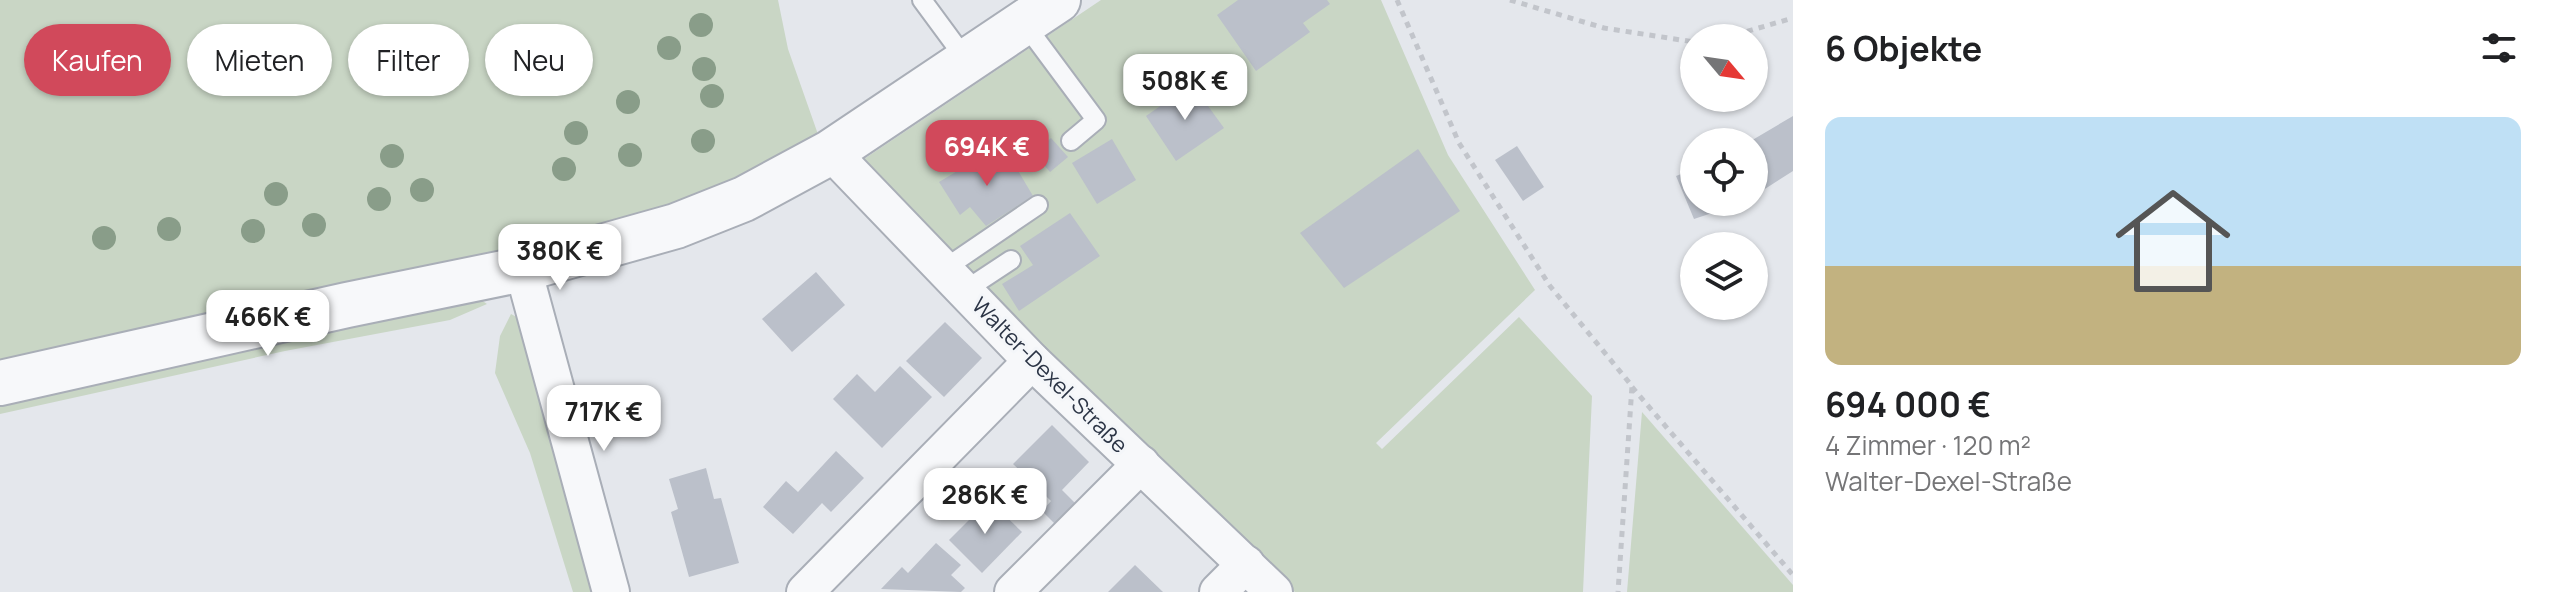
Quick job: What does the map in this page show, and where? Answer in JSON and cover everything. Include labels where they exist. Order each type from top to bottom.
[{"type":"street","points":[[0,383],[523,269],[676,226],[744,199],[831,152],[1041,11]]},
{"type":"street","name":"Walter-Dexel-Straße","points":[[831,152],[1032,361],[1274,592]]},
{"type":"street","points":[[523,269],[611,592]]},
{"type":"street","points":[[805,592],[1032,361]]},
{"type":"street","points":[[1013,592],[1141,464]]},
{"type":"street","points":[[1218,592],[1246,564]]},
{"type":"lane","points":[[922,0],[967,61]]},
{"type":"lane","points":[[1041,11],[1096,120],[1071,141]]},
{"type":"lane","points":[[954,280],[1038,205]]},
{"type":"lane","points":[[954,280],[1011,260]]},
{"type":"path","points":[[1397,0],[1459,143],[1550,286],[1793,575]]},
{"type":"path","points":[[1510,0],[1604,28],[1680,40]]},
{"type":"path","points":[[1768,25],[1793,18]]},
{"type":"path","points":[[1618,592],[1632,386]]},
{"type":"green space","points":[[0,0],[778,0],[788,49],[820,140],[738,187],[523,252],[0,370]]},
{"type":"green space","points":[[1101,0],[1381,0],[1448,155],[1535,290],[1376,443],[1382,449],[1519,317],[1592,396],[1583,592],[1295,592],[983,294],[858,163]]},
{"type":"green space","points":[[471,293],[487,304],[450,320],[285,351],[0,414],[0,397]]},
{"type":"green space","points":[[511,314],[524,321],[596,592],[573,592],[530,453],[495,373],[500,336]]},
{"type":"green space","points":[[1642,412],[1793,585],[1793,592],[1627,592]]},
{"type":"building","points":[[1238,0],[1327,0],[1330,4],[1303,23],[1310,32],[1256,71],[1217,15]]},
{"type":"building","points":[[1192,84],[1224,128],[1176,161],[1146,116]]},
{"type":"building","points":[[1793,116],[1793,171],[1768,187],[1768,131]]},
{"type":"building","points":[[1051,138],[1068,157],[1050,172],[1034,153]]},
{"type":"building","points":[[1112,139],[1136,180],[1097,204],[1072,163]]},
{"type":"building","points":[[1517,146],[1544,187],[1523,201],[1495,160]]},
{"type":"building","points":[[1418,149],[1460,211],[1344,288],[1300,233]]},
{"type":"building","points":[[1007,152],[1033,196],[986,226],[970,207],[960,215],[939,182],[984,155],[988,162]]},
{"type":"building","points":[[1070,213],[1100,256],[1019,311],[1002,284],[1033,265],[1020,246]]},
{"type":"building","points":[[816,272],[845,305],[792,352],[762,319]]},
{"type":"building","points":[[945,322],[982,358],[944,397],[906,361]]},
{"type":"building","points":[[900,366],[932,397],[882,448],[833,399],[857,374],[875,392]]},
{"type":"building","points":[[1052,425],[1089,462],[1062,490],[1080,508],[1060,529],[1042,511],[1051,501],[1013,464]]},
{"type":"building","points":[[836,451],[864,478],[831,512],[822,503],[793,534],[763,507],[786,481],[798,492]]},
{"type":"building","points":[[706,468],[714,499],[721,498],[739,563],[689,577],[671,512],[678,509],[669,479]]},
{"type":"building","points":[[989,500],[1022,532],[982,573],[949,540]]},
{"type":"building","points":[[936,543],[961,565],[951,575],[965,588],[961,592],[881,589],[902,567],[908,573]]},
{"type":"building","points":[[1135,565],[1163,592],[1108,592]]}]
